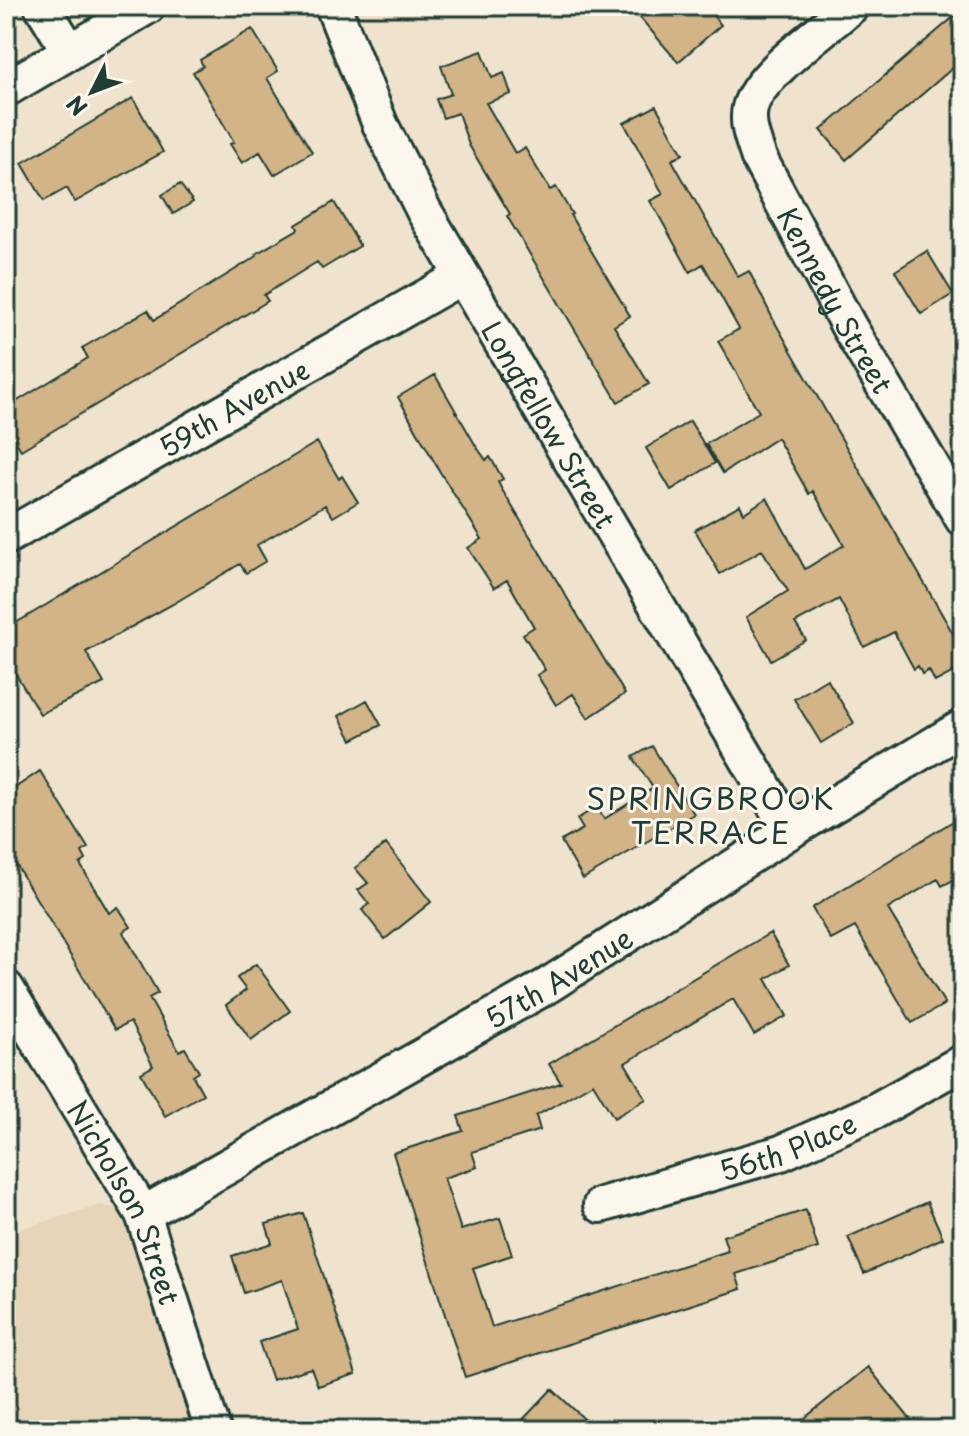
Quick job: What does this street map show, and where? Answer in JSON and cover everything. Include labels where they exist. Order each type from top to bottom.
[{"type":"street","points":[[42,6],[70,52]]},
{"type":"street","points":[[6,89],[148,6]]},
{"type":"street","name":"Longfellow Street","points":[[333,6],[380,124],[424,211],[790,831]]},
{"type":"street","name":"Kennedy Street","points":[[851,6],[772,73],[755,94],[749,111],[750,131],[759,158],[849,327],[963,519]]},
{"type":"street","name":"59th Avenue","points":[[6,537],[461,277]]},
{"type":"street","name":"57th Avenue","points":[[143,1214],[547,986],[790,831],[963,727]]},
{"type":"street","name":"Nicholson Street","points":[[6,988],[143,1214],[213,1430]]},
{"type":"street","name":"56th Place","points":[[601,1205],[781,1153],[961,1069]]},
{"type":"shaded area","points":[[101,1205],[143,1214],[213,1430],[6,1430],[6,1233]]},
{"type":"building","points":[[630,6],[705,6],[721,25],[678,62]]},
{"type":"building","points":[[963,9],[963,59],[846,160],[821,130]]},
{"type":"building","points":[[252,29],[278,71],[267,78],[312,152],[274,175],[260,152],[242,163],[230,144],[234,142],[193,72],[203,66],[200,60]]},
{"type":"building","points":[[482,51],[492,78],[504,73],[511,94],[486,103],[515,153],[525,148],[550,190],[556,187],[630,316],[614,326],[649,384],[618,402],[507,216],[510,214],[469,145],[458,113],[443,118],[436,99],[451,94],[441,66]]},
{"type":"building","points":[[133,98],[163,152],[75,202],[67,188],[44,201],[22,163]]},
{"type":"building","points":[[656,106],[683,154],[672,160],[738,277],[749,271],[773,319],[963,651],[963,667],[935,682],[929,670],[922,674],[918,666],[914,669],[894,632],[864,647],[839,599],[795,623],[806,640],[771,660],[746,617],[788,591],[762,550],[720,574],[695,530],[740,505],[744,513],[767,498],[805,569],[844,545],[813,491],[809,494],[777,438],[723,473],[706,444],[759,412],[718,341],[739,329],[703,264],[690,272],[650,201],[663,194],[624,123]]},
{"type":"building","points":[[180,184],[193,202],[173,214],[162,195]]},
{"type":"building","points":[[334,202],[360,246],[322,269],[317,262],[264,295],[268,301],[21,450],[6,426],[6,408],[88,358],[82,348],[148,310],[154,320],[257,256],[298,229],[296,225]]},
{"type":"building","points":[[927,251],[953,294],[921,314],[895,271]]},
{"type":"building","points":[[435,375],[476,446],[486,460],[490,457],[503,479],[498,482],[501,488],[625,694],[588,718],[573,694],[556,705],[537,675],[545,670],[523,634],[534,627],[507,580],[494,588],[468,548],[482,539],[398,397]]},
{"type":"building","points":[[690,421],[715,463],[671,490],[646,448]]},
{"type":"building","points":[[317,442],[339,479],[342,476],[358,502],[333,517],[325,505],[257,545],[266,561],[246,573],[240,564],[86,652],[104,683],[40,714],[6,658],[6,629]]},
{"type":"building","points":[[827,679],[854,723],[821,743],[794,699]]},
{"type":"building","points":[[367,700],[381,725],[352,740],[339,716]]},
{"type":"building","points":[[652,746],[694,814],[583,879],[561,841],[583,829],[577,819],[597,807],[604,819],[653,788],[633,757]]},
{"type":"building","points":[[40,771],[88,848],[82,852],[86,860],[80,864],[109,913],[118,907],[131,927],[123,932],[158,993],[149,998],[179,1051],[185,1048],[199,1072],[193,1076],[203,1094],[165,1116],[141,1073],[153,1066],[130,1022],[115,1030],[6,848],[6,794]]},
{"type":"building","points":[[963,815],[963,875],[942,886],[938,879],[888,909],[945,1004],[912,1023],[855,927],[831,940],[812,908]]},
{"type":"building","points":[[386,844],[431,902],[385,939],[362,910],[369,904],[358,890],[368,883],[355,868]]},
{"type":"building","points":[[770,933],[789,965],[766,979],[787,1016],[754,1035],[733,999],[625,1063],[646,1099],[614,1118],[593,1083],[536,1116],[540,1130],[472,1152],[477,1167],[444,1178],[461,1230],[500,1218],[512,1255],[473,1268],[492,1327],[728,1251],[723,1236],[806,1210],[818,1248],[736,1274],[741,1289],[465,1377],[393,1153],[463,1131],[458,1116],[561,1083],[549,1064]]},
{"type":"building","points":[[256,964],[290,1011],[251,1040],[226,1005],[246,990],[237,978]]},
{"type":"building","points":[[927,1202],[943,1238],[864,1274],[848,1237]]},
{"type":"building","points":[[303,1213],[356,1374],[318,1386],[311,1368],[272,1380],[259,1342],[298,1329],[282,1280],[244,1293],[232,1256],[272,1243],[266,1224]]},
{"type":"building","points":[[868,1367],[919,1430],[790,1430]]},
{"type":"building","points":[[552,1389],[596,1430],[513,1430]]},
{"type":"district","name":"SPRINGBROOK TERRACE","points":[[711,814]]}]
